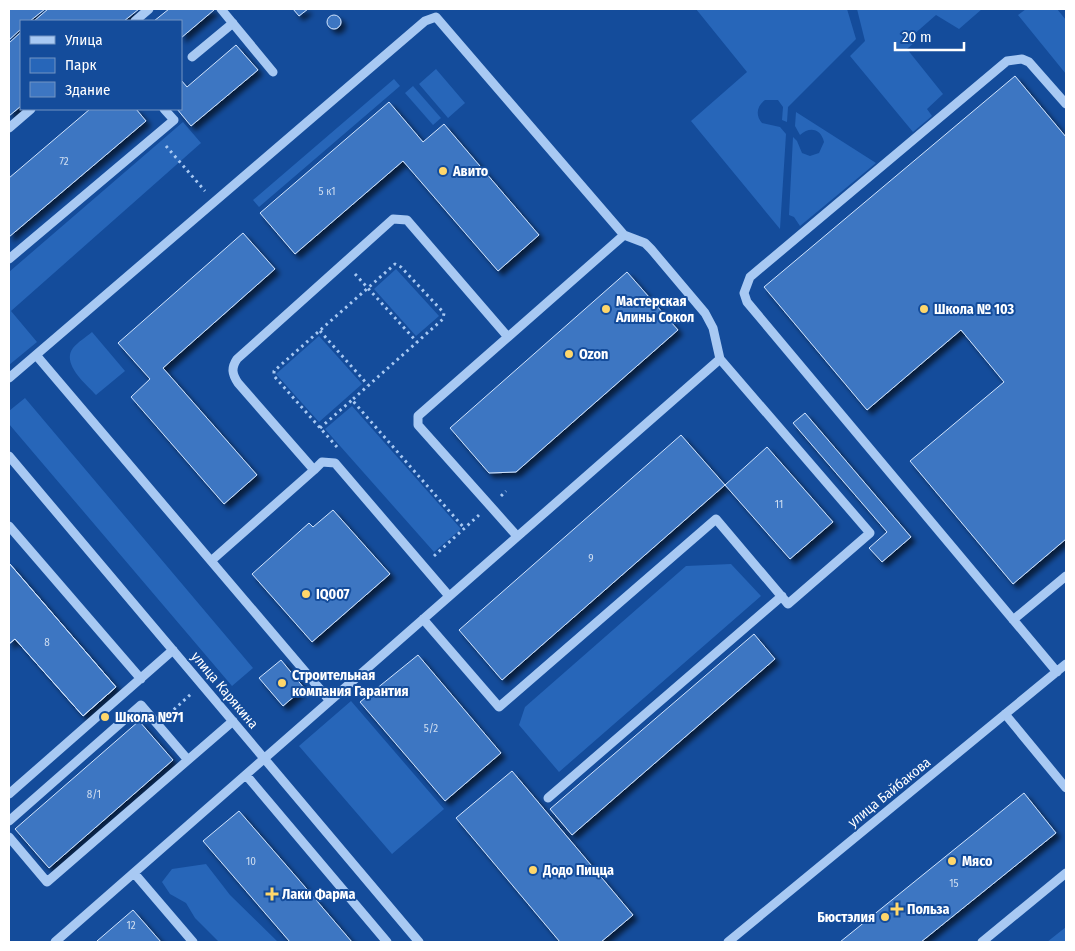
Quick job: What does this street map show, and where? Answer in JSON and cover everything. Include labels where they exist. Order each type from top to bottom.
[{"type":"street","points":[[135,20],[149,9]]},
{"type":"street","points":[[221,9],[273,72]]},
{"type":"street","points":[[9,378],[425,20],[436,17],[624,235],[645,243],[705,313],[713,328],[720,359],[870,533],[788,604],[716,519],[499,707],[423,619]]},
{"type":"street","points":[[192,57],[233,23]]},
{"type":"street","points":[[1057,672],[747,302],[744,292],[750,277],[1007,61],[1022,58],[1029,62],[1066,104]]},
{"type":"street","points":[[9,127],[30,110]]},
{"type":"street","points":[[9,259],[174,120],[165,110]]},
{"type":"street","points":[[314,470],[238,383],[233,374],[233,365],[237,359],[393,219],[407,220],[508,337]]},
{"type":"street","points":[[517,536],[418,425],[418,416],[624,235]]},
{"type":"street","points":[[36,354],[330,701]]},
{"type":"street","points":[[55,942],[720,359]]},
{"type":"street","name":"улица Карякина","points":[[9,456],[419,942]]},
{"type":"street","points":[[211,560],[322,462],[335,463],[449,596]]},
{"type":"street","points":[[9,526],[141,679]]},
{"type":"street","points":[[1013,620],[1066,576]]},
{"type":"street","points":[[548,798],[782,596]]},
{"type":"street","points":[[9,794],[173,650]]},
{"type":"street","name":"улица Байбакова","points":[[728,942],[1066,664]]},
{"type":"street","points":[[9,821],[140,705],[188,760]]},
{"type":"street","points":[[1005,714],[1066,788]]},
{"type":"street","points":[[9,838],[47,882],[233,722]]},
{"type":"street","points":[[246,774],[387,942]]},
{"type":"street","points":[[134,873],[192,942]]},
{"type":"street","points":[[982,942],[1066,873]]},
{"type":"path","points":[[156,134],[214,202]]},
{"type":"path","points":[[345,262],[417,342]]},
{"type":"path","points":[[320,428],[443,318],[444,314],[401,267],[395,264],[274,371],[274,376],[320,428],[339,449]]},
{"type":"path","points":[[320,331],[368,385]]},
{"type":"path","points":[[352,400],[465,528]]},
{"type":"path","points":[[423,566],[506,491]]},
{"type":"path","points":[[427,550],[434,557]]},
{"type":"green space","points":[[696,9],[847,9],[856,39],[788,107],[787,122],[782,120],[783,107],[778,100],[765,100],[759,108],[758,117],[762,123],[780,127],[786,134],[780,229],[691,121],[747,72]]},
{"type":"green space","points":[[857,9],[982,9],[959,29],[936,15],[912,36],[915,42],[907,49],[943,94],[927,109],[932,116],[913,132],[850,56],[865,41]]},
{"type":"green space","points":[[1026,9],[1057,9],[1066,20],[1066,74],[1018,15]]},
{"type":"green space","points":[[436,69],[465,103],[448,118],[419,84]]},
{"type":"green space","points":[[394,79],[400,86],[259,207],[253,200]]},
{"type":"green space","points":[[413,86],[441,118],[433,125],[405,93]]},
{"type":"green space","points":[[796,112],[876,163],[800,226],[794,217],[789,215],[793,137],[797,141],[802,153],[810,156],[819,153],[824,142],[820,134],[815,130],[808,130],[800,135],[795,126]]},
{"type":"green space","points":[[183,122],[201,143],[11,311],[37,342],[9,365],[9,272]]},
{"type":"green space","points":[[396,269],[439,316],[416,336],[374,289]]},
{"type":"green space","points":[[92,332],[125,371],[96,395],[81,380],[70,361],[70,354],[73,348]]},
{"type":"green space","points":[[319,336],[362,384],[319,422],[276,374]]},
{"type":"green space","points":[[25,398],[253,668],[232,686],[9,424],[9,411]]},
{"type":"green space","points":[[352,406],[461,529],[434,552],[325,429]]},
{"type":"green space","points":[[731,564],[761,596],[559,772],[519,725],[525,707],[686,566]]},
{"type":"green space","points":[[351,701],[444,809],[392,854],[299,746]]},
{"type":"green space","points":[[206,864],[230,895],[278,942],[219,942],[195,918],[186,903],[170,894],[162,882],[172,869]]},
{"type":"green space","points":[[1066,927],[1066,942],[1047,942]]},
{"type":"building","points":[[9,9],[45,9],[31,20],[20,20],[20,30],[9,40]]},
{"type":"building","points":[[48,9],[139,9],[125,20],[35,20]]},
{"type":"building","points":[[169,9],[214,10],[182,37],[182,20],[155,20]]},
{"type":"building","points":[[293,9],[308,9],[299,16]]},
{"type":"building","points":[[334,15],[339,17],[341,22],[339,27],[334,29],[329,27],[327,22],[329,17]]},
{"type":"building","points":[[20,33],[20,107],[9,116],[9,43]]},
{"type":"building","points":[[236,45],[258,70],[191,126],[178,110],[182,110],[182,81],[187,87]]},
{"type":"building","name":"Школа № 103","points":[[1015,76],[1066,137],[1066,539],[1013,584],[910,461],[1004,382],[961,330],[867,410],[764,287]]},
{"type":"building","points":[[389,102],[423,142],[444,124],[539,235],[498,271],[403,161],[295,254],[260,213]]},
{"type":"building","points":[[89,110],[137,110],[146,121],[9,237],[9,178]]},
{"type":"building","points":[[243,233],[275,269],[163,368],[257,475],[224,504],[131,397],[150,379],[118,343]]},
{"type":"building","points":[[627,272],[678,330],[516,472],[489,473],[450,428]]},
{"type":"building","points":[[805,413],[911,537],[882,562],[869,548],[887,532],[793,423]]},
{"type":"building","points":[[681,435],[725,485],[502,680],[459,630]]},
{"type":"building","points":[[767,447],[833,522],[790,559],[725,485]]},
{"type":"building","points":[[333,510],[390,574],[312,642],[252,574],[309,523],[313,527]]},
{"type":"building","points":[[9,563],[116,687],[83,716],[15,639],[9,644]]},
{"type":"building","points":[[9,563],[116,687],[83,716],[15,639],[9,644]]},
{"type":"building","points":[[754,634],[775,659],[572,835],[550,809]]},
{"type":"building","points":[[418,655],[501,753],[445,801],[360,702]]},
{"type":"building","name":"Строительная компания Гарантия","points":[[281,660],[304,688],[283,706],[259,678]]},
{"type":"building","points":[[139,721],[173,760],[49,868],[15,829]]},
{"type":"building","points":[[512,771],[633,915],[601,942],[560,942],[456,818]]},
{"type":"building","points":[[1024,793],[1056,833],[921,942],[840,942]]},
{"type":"building","points":[[239,811],[352,942],[290,942],[203,841]]},
{"type":"building","points":[[133,910],[161,942],[97,941]]},
{"type":"place","name":"Авито","points":[[443,171]]},
{"type":"place","name":"Мастерская Алины Сокол","points":[[606,309]]},
{"type":"place","name":"Школа № 103","points":[[924,309]]},
{"type":"place","name":"Ozon","points":[[569,354]]},
{"type":"place","name":"IQ007","points":[[306,594]]},
{"type":"place","name":"Строительная компания Гарантия","points":[[282,683]]},
{"type":"place","name":"Школа №71","points":[[105,717]]},
{"type":"place","name":"Мясо","points":[[952,861]]},
{"type":"place","name":"Додо Пицца","points":[[533,870]]},
{"type":"place","name":"Лаки Фарма","points":[[272,894]]},
{"type":"place","name":"Польза","points":[[897,909]]},
{"type":"place","name":"Бюстэлия","points":[[885,917]]}]
